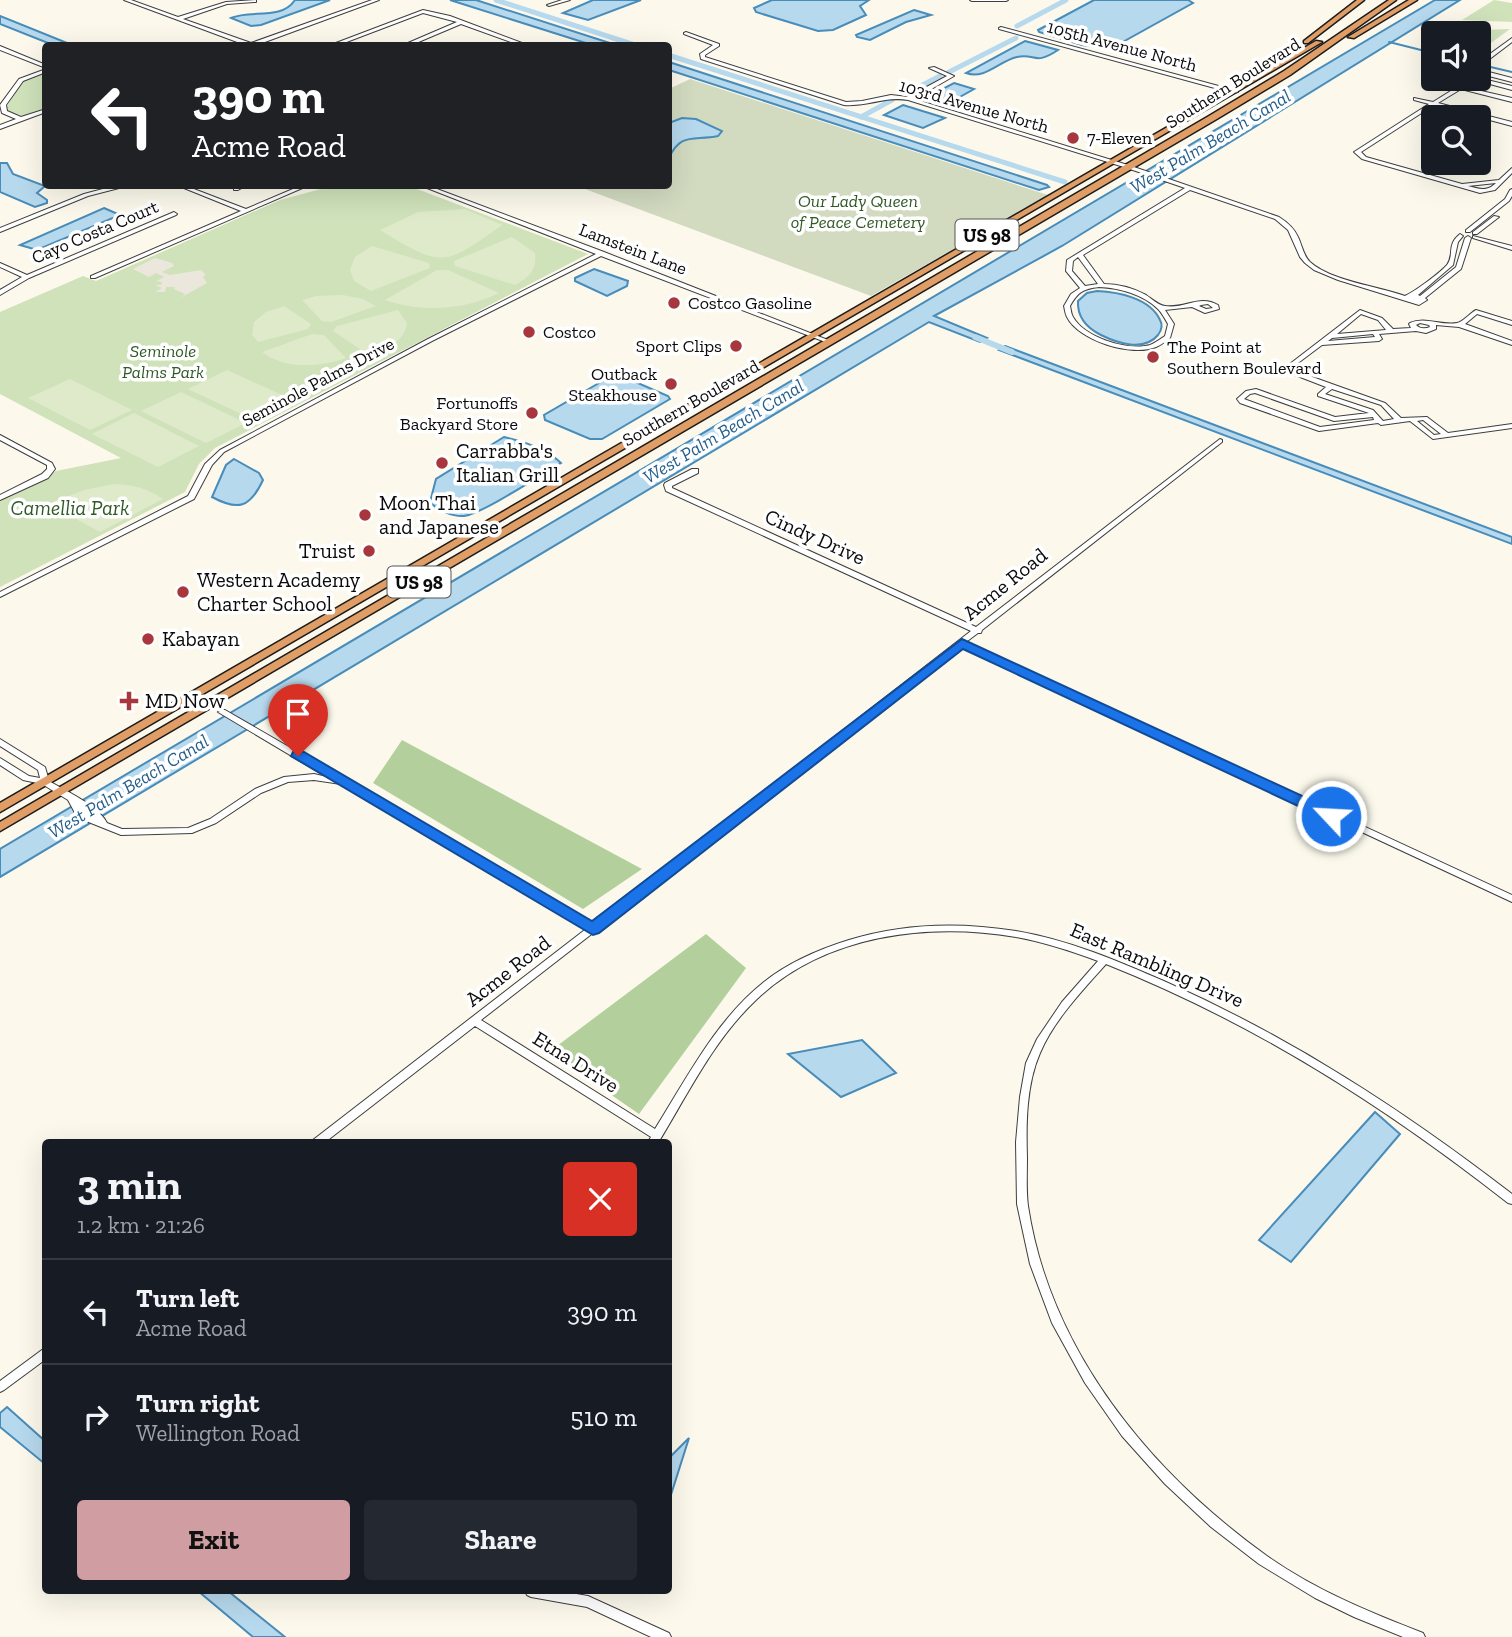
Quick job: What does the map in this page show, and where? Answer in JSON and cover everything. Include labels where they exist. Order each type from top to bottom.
[{"type":"highway","points":[[1258,78],[1362,0]]},
{"type":"highway","name":"Southern Boulevard","points":[[0,808],[1258,78],[1379,0]]},
{"type":"highway","name":"Southern Boulevard","points":[[0,827],[1212,118],[1287,73],[1393,0]]},
{"type":"highway","points":[[1287,73],[1414,0]]},
{"type":"highway","points":[[1212,118],[1214,111],[1238,97],[1234,92]]},
{"type":"highway","points":[[628,460],[624,456],[653,438],[673,417]]},
{"type":"highway","points":[[551,505],[571,485],[600,468],[605,461],[603,458]]},
{"type":"highway","points":[[380,605],[377,599],[412,578],[439,553]]},
{"type":"highway","points":[[272,668],[301,641],[351,612],[356,601]]},
{"type":"street","points":[[126,0],[237,42]]},
{"type":"street","points":[[262,42],[377,0]]},
{"type":"street","points":[[549,5],[568,0]]},
{"type":"street","points":[[972,0],[1006,0]]},
{"type":"street","points":[[177,19],[226,4],[254,1]]},
{"type":"street","points":[[341,42],[423,11],[517,42]]},
{"type":"street","points":[[412,42],[461,22]]},
{"type":"street","name":"105th Avenue North","points":[[1001,29],[1234,92]]},
{"type":"street","name":"103rd Avenue North","points":[[686,33],[717,45],[702,55],[703,58],[846,104],[864,103],[878,97],[909,99],[1129,167],[1285,222],[1292,230],[1305,260],[1318,269],[1414,298]]},
{"type":"street","points":[[1491,56],[1512,40]]},
{"type":"street","points":[[0,48],[42,66]]},
{"type":"street","points":[[909,99],[951,76],[932,68]]},
{"type":"street","points":[[20,119],[4,111],[2,105],[19,81],[42,70]]},
{"type":"street","points":[[1491,75],[1512,80]]},
{"type":"street","points":[[1491,82],[1512,88]]},
{"type":"street","points":[[1454,91],[1357,152],[1377,162],[1459,186],[1498,181],[1512,170]]},
{"type":"street","points":[[1476,91],[1512,100]]},
{"type":"street","points":[[1416,99],[1512,124]]},
{"type":"street","points":[[0,127],[42,111]]},
{"type":"street","points":[[1084,288],[1068,266],[1079,254],[1189,188]]},
{"type":"street","points":[[0,230],[107,189]]},
{"type":"street","points":[[201,189],[244,210]]},
{"type":"street","points":[[93,277],[296,189]]},
{"type":"street","name":"Lamstein Lane","points":[[433,189],[830,342]]},
{"type":"street","points":[[1414,298],[1460,268],[1472,235],[1507,200],[1512,191]]},
{"type":"street","points":[[209,193],[253,206]]},
{"type":"street","points":[[1472,235],[1512,204]]},
{"type":"street","name":"Cayo Costa Court","points":[[0,293],[27,277],[174,214]]},
{"type":"street","points":[[0,220],[12,225]]},
{"type":"street","points":[[1414,298],[1451,264],[1455,242],[1460,236],[1472,235],[1512,248]]},
{"type":"street","name":"Seminole Palms Drive","points":[[0,595],[191,497],[209,464],[222,451],[430,340],[602,253]]},
{"type":"street","points":[[1079,254],[1102,285]]},
{"type":"street","points":[[0,265],[27,277]]},
{"type":"street","points":[[1102,285],[1137,293],[1166,312],[1171,324],[1164,341],[1148,348],[1137,349],[1114,345],[1090,336],[1070,317],[1068,304],[1070,298],[1084,288],[1102,285]]},
{"type":"street","points":[[1414,298],[1430,324]]},
{"type":"street","points":[[1414,298],[1415,325]]},
{"type":"street","points":[[1166,312],[1197,308],[1166,312]]},
{"type":"street","points":[[1394,331],[1380,318],[1360,312],[1285,370],[1383,404],[1399,421]]},
{"type":"street","points":[[1457,325],[1476,312],[1512,323]]},
{"type":"street","points":[[1476,331],[1493,317]]},
{"type":"street","points":[[1331,335],[1394,331],[1415,325],[1457,325],[1512,343]]},
{"type":"street","points":[[1320,343],[1379,339],[1375,333]]},
{"type":"street","points":[[1331,386],[1320,395],[1371,411],[1379,422]]},
{"type":"street","points":[[1374,415],[1334,419],[1256,391],[1248,392],[1240,398],[1242,402],[1315,428],[1425,418],[1447,435],[1512,426]]},
{"type":"street","points":[[1334,419],[1339,427]]},
{"type":"street","points":[[0,437],[50,464],[51,469],[45,476],[0,498]]},
{"type":"street","name":"Acme Road","points":[[322,1139],[1220,442]]},
{"type":"street","name":"Cindy Drive","points":[[695,471],[674,480],[668,485],[669,489],[978,631]]},
{"type":"street","points":[[962,643],[1512,900]]},
{"type":"street","points":[[222,712],[593,929]]},
{"type":"street","points":[[0,742],[42,769],[45,782]]},
{"type":"street","points":[[0,761],[26,778],[45,782],[72,801],[78,811],[89,819],[103,822],[121,832],[189,831],[213,821],[258,791],[286,779],[314,777],[343,782]]},
{"type":"street","name":"East Rambling Drive","points":[[654,1139],[743,1006],[788,971],[828,950],[873,936],[937,928],[1052,942],[1104,960],[1204,1003],[1327,1068],[1437,1141],[1512,1200]]},
{"type":"street","points":[[1104,960],[1045,1032],[1034,1055],[1028,1078],[1020,1152],[1023,1205],[1035,1261],[1060,1326],[1090,1381],[1118,1420],[1158,1469],[1206,1516],[1294,1580],[1362,1615],[1419,1637]]},
{"type":"street","name":"Etna Drive","points":[[475,1021],[654,1139]]},
{"type":"street","points":[[0,1387],[42,1355]]},
{"type":"street","points":[[547,1594],[588,1602],[665,1637]]},
{"type":"green space","points":[[1494,0],[1512,3],[1512,22],[1462,20]]},
{"type":"green space","points":[[1510,29],[1491,43],[1491,30]]},
{"type":"green space","points":[[42,72],[42,109],[23,116],[5,110],[22,82]]},
{"type":"green space","name":"Our Lady Queen of Peace Cemetery","points":[[690,79],[1048,195],[871,296],[585,189],[672,189],[672,88]]},
{"type":"green space","name":"Seminole Palms Park","points":[[321,189],[417,189],[588,254],[215,448],[199,464],[185,492],[0,587],[0,501],[56,471],[121,458],[0,394],[0,312],[83,276],[96,281],[280,200]]},
{"type":"green space","points":[[465,209],[502,225],[467,249],[442,258],[417,251],[380,230],[418,212]]},
{"type":"green space","points":[[512,237],[535,253],[535,264],[531,272],[515,285],[455,266],[454,261]]},
{"type":"green space","points":[[372,246],[429,263],[430,268],[371,291],[354,281],[350,270],[355,257]]},
{"type":"green space","points":[[437,270],[448,270],[499,293],[472,303],[443,308],[414,307],[385,300]]},
{"type":"green space","points":[[343,295],[363,299],[376,306],[331,322],[322,321],[302,300],[316,296]]},
{"type":"green space","points":[[284,306],[311,324],[308,329],[258,342],[252,335],[254,322],[266,312]]},
{"type":"green space","points":[[398,310],[407,323],[403,335],[394,344],[370,356],[333,331],[337,326]]},
{"type":"green space","points":[[312,334],[324,335],[346,358],[303,365],[281,362],[262,352]]},
{"type":"green space","points":[[227,370],[293,400],[254,420],[188,389]]},
{"type":"green space","points":[[70,379],[132,410],[90,430],[28,398]]},
{"type":"green space","points":[[181,392],[246,423],[206,443],[141,411]]},
{"type":"green space","points":[[134,413],[199,446],[158,467],[92,434]]},
{"type":"green space","name":"Camellia Park","points":[[114,484],[140,488],[163,499],[100,532],[48,504],[84,490]]},
{"type":"green space","points":[[402,740],[642,869],[583,909],[373,783]]},
{"type":"green space","points":[[706,934],[746,968],[639,1114],[549,1052]]},
{"type":"shaded area","points":[[155,258],[174,266],[162,272],[170,275],[201,270],[206,275],[203,277],[207,283],[180,298],[185,294],[174,289],[175,287],[166,287],[165,292],[155,292],[162,288],[155,285],[161,285],[162,282],[156,281],[164,277],[156,273],[149,277],[133,269]]},
{"type":"water","points":[[295,0],[330,0],[261,25],[251,26],[231,18],[274,13]]},
{"type":"water","points":[[450,0],[476,0],[607,42],[583,42]]},
{"type":"water","points":[[593,0],[641,0],[588,20],[563,13]]},
{"type":"water","points":[[772,0],[869,0],[860,6],[866,15],[833,30],[818,31],[756,12],[754,8]]},
{"type":"water","points":[[1094,0],[1188,0],[1193,3],[1110,49],[1082,45],[1039,32],[1038,30]]},
{"type":"water","name":"West Palm Beach Canal","points":[[1435,0],[1460,0],[1426,21],[1421,21],[1421,24],[1062,246],[934,316],[987,338],[980,342],[929,322],[0,877],[0,849]]},
{"type":"water","points":[[914,10],[931,15],[906,22],[870,40],[856,35]]},
{"type":"water","points":[[0,16],[65,42],[45,42],[0,24]]},
{"type":"water","points":[[1025,41],[1058,50],[1039,58],[1023,56],[1010,59],[979,74],[966,73]]},
{"type":"water","points":[[672,63],[1049,187],[1039,190],[672,71]]},
{"type":"water","points":[[954,83],[974,89],[949,103],[927,97]]},
{"type":"water","points":[[903,105],[945,118],[923,128],[884,115]]},
{"type":"water","points":[[682,118],[696,119],[722,131],[718,136],[683,141],[672,153],[672,122]]},
{"type":"water","points":[[0,163],[7,163],[13,174],[42,185],[37,193],[47,200],[47,203],[35,207],[0,192]]},
{"type":"water","points":[[104,208],[120,215],[37,250],[20,245]]},
{"type":"water","points":[[594,269],[628,281],[627,286],[607,296],[575,281],[575,278]]},
{"type":"water","points":[[1097,291],[1124,295],[1149,306],[1161,322],[1158,335],[1138,345],[1107,338],[1091,329],[1081,317],[1078,301],[1087,293]]},
{"type":"water","points":[[1005,346],[1512,537],[1512,544],[999,350]]},
{"type":"water","points":[[606,379],[631,380],[670,399],[602,439],[590,439],[545,420],[544,415]]},
{"type":"water","points":[[504,437],[542,450],[561,463],[473,514],[450,514],[430,502],[436,479]]},
{"type":"water","points":[[234,459],[259,473],[263,480],[248,501],[236,505],[212,497],[226,465]]},
{"type":"water","points":[[862,1040],[896,1073],[841,1097],[788,1054]]},
{"type":"water","points":[[1375,1112],[1400,1134],[1291,1262],[1259,1240]]},
{"type":"water","points":[[7,1407],[42,1438],[42,1462],[0,1427],[0,1413]]},
{"type":"water","points":[[689,1438],[672,1492],[672,1455]]},
{"type":"water","points":[[202,1594],[232,1594],[285,1637],[253,1637]]},
{"type":"waterway","points":[[496,0],[626,42]]},
{"type":"waterway","points":[[1017,26],[1066,0]]},
{"type":"waterway","points":[[949,72],[1016,38]]},
{"type":"waterway","points":[[1389,42],[1421,50]]},
{"type":"waterway","points":[[672,56],[861,117]]},
{"type":"waterway","points":[[1491,67],[1512,72]]},
{"type":"waterway","points":[[907,93],[940,76]]},
{"type":"waterway","points":[[861,117],[892,100]]},
{"type":"waterway","points":[[861,117],[1065,182]]},
{"type":"waterway","points":[[975,337],[1012,352]]},
{"type":"place","name":"7-Eleven","points":[[1073,138]]},
{"type":"place","name":"Costco Gasoline","points":[[674,303]]},
{"type":"place","name":"Costco","points":[[529,332]]},
{"type":"place","name":"Sport Clips","points":[[736,346]]},
{"type":"place","name":"The Point at Southern Boulevard","points":[[1153,357]]},
{"type":"place","name":"Outback Steakhouse","points":[[671,384]]},
{"type":"place","name":"Fortunoffs Backyard Store","points":[[532,413]]},
{"type":"place","name":"Carrabba's Italian Grill","points":[[442,463]]},
{"type":"place","name":"Moon Thai and Japanese","points":[[365,515]]},
{"type":"place","name":"Truist","points":[[369,551]]},
{"type":"place","name":"Western Academy Charter School","points":[[183,592]]},
{"type":"place","name":"Kabayan","points":[[148,639]]},
{"type":"place","name":"MD Now","points":[[129,701]]},
{"type":"route","points":[[298,756],[593,929],[962,643],[1331,816]]}]
